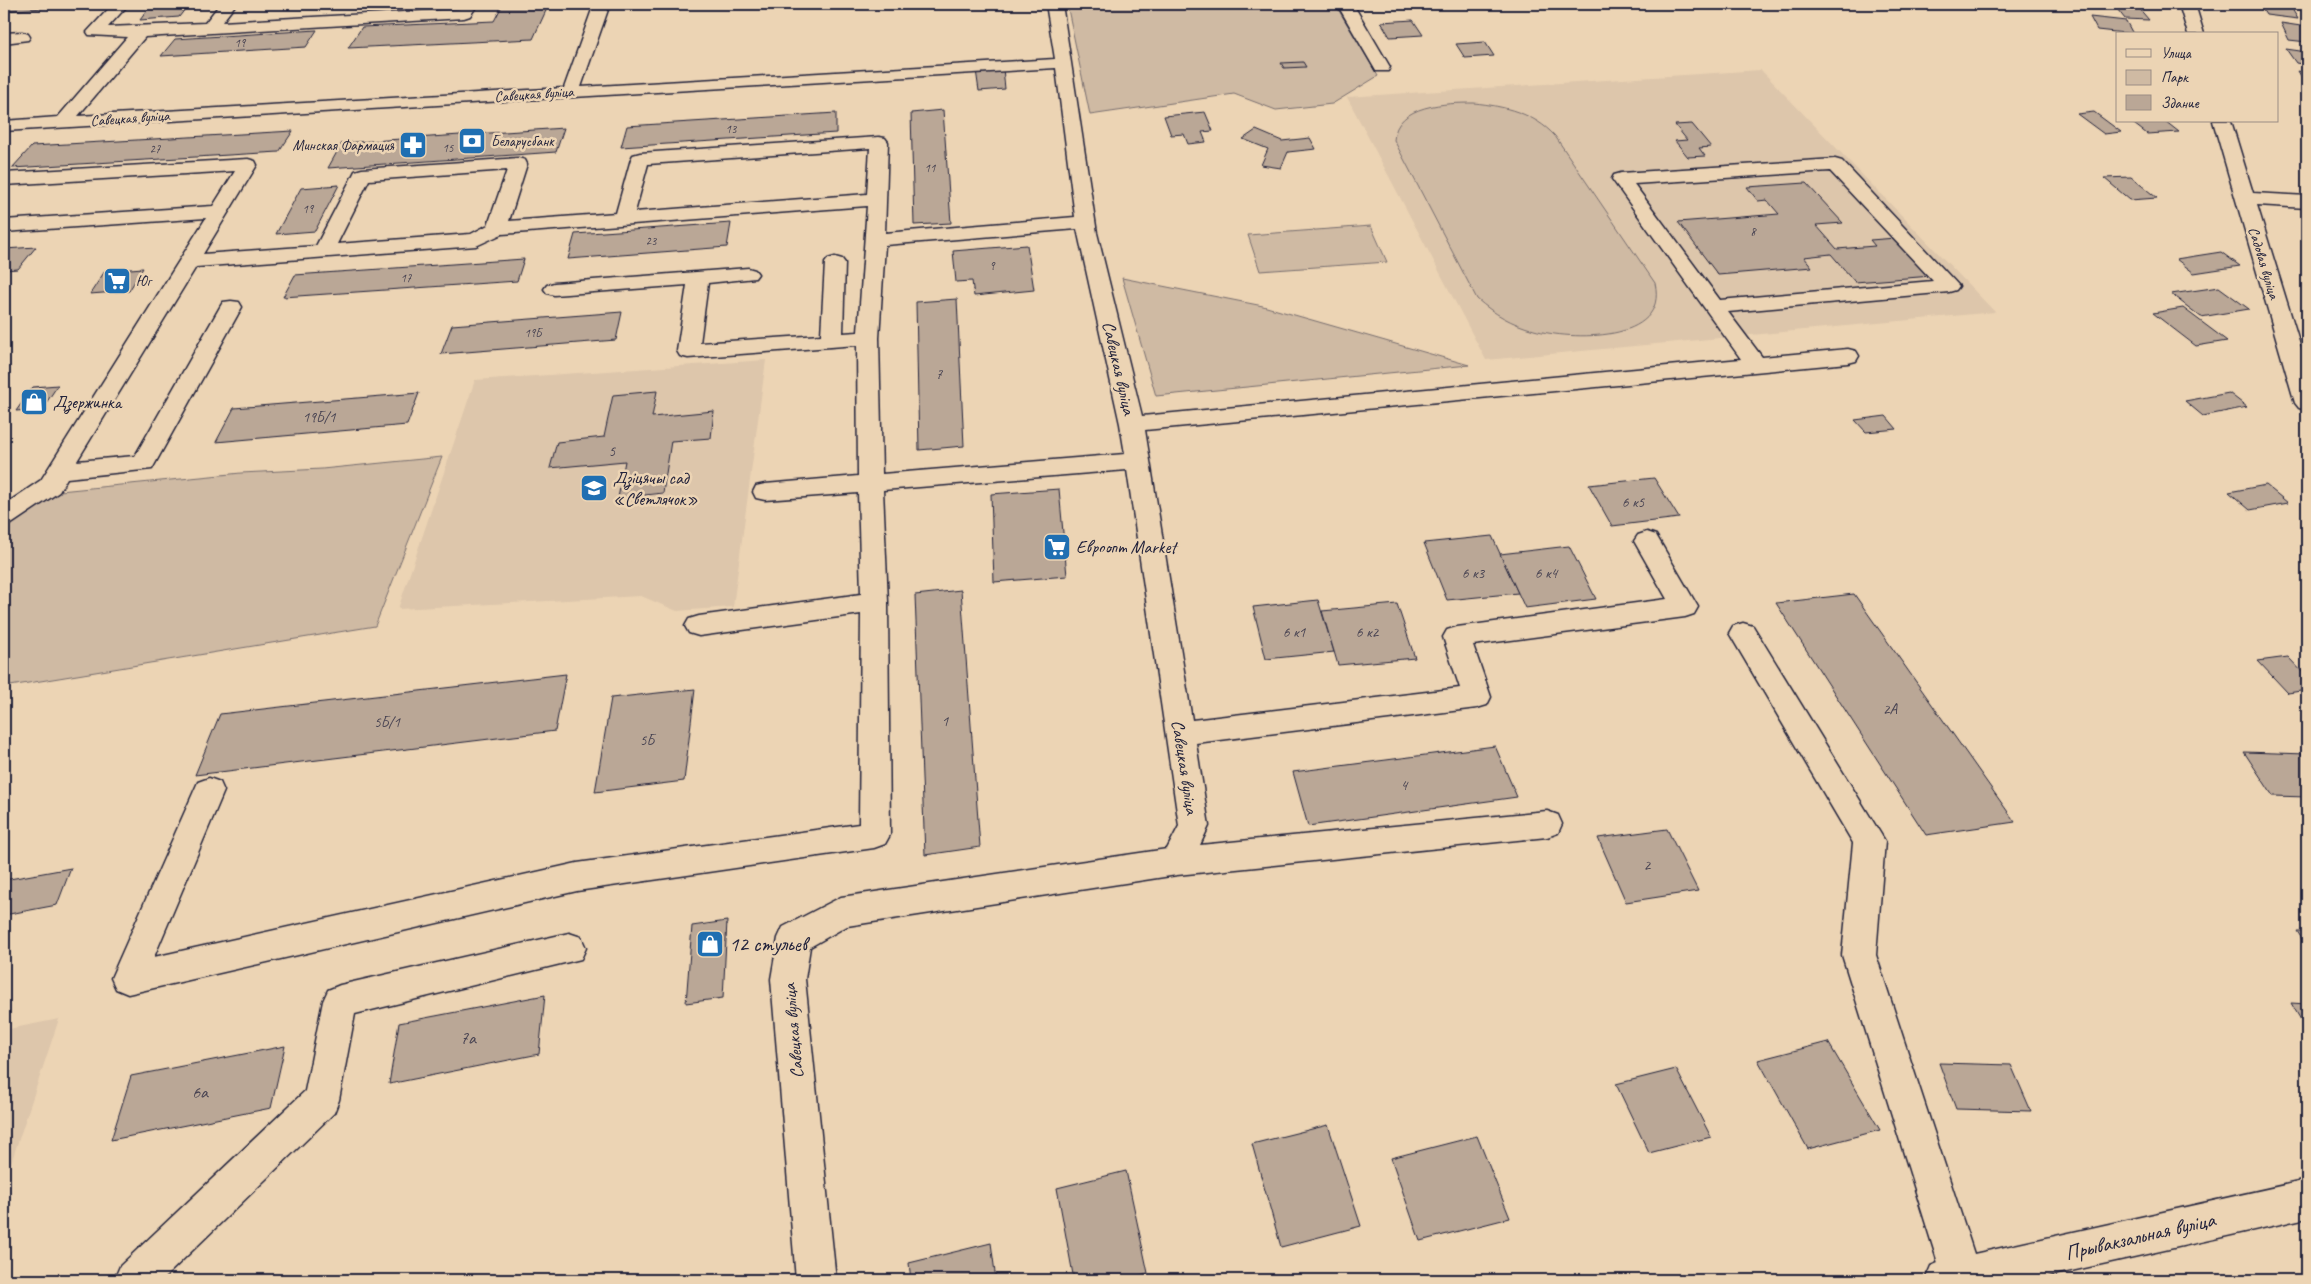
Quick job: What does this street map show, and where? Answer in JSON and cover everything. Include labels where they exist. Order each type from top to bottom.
[{"type":"street","points":[[121,4],[95,32],[140,32],[464,13],[470,4]]},
{"type":"street","points":[[210,28],[228,4]]},
{"type":"street","points":[[571,92],[602,4]]},
{"type":"street","name":"Савецкая вуліца","points":[[816,1280],[788,979],[795,938],[841,912],[1177,861],[1194,826],[1132,424],[1086,222],[1054,4]]},
{"type":"street","points":[[1345,4],[1382,67]]},
{"type":"street","points":[[2187,4],[2195,32]]},
{"type":"street","points":[[64,122],[140,32]]},
{"type":"street","points":[[4,38],[22,37]]},
{"type":"street","name":"Савецкая вуліца","points":[[4,126],[1064,63]]},
{"type":"street","name":"Садовая вуліца","points":[[2222,122],[2307,403]]},
{"type":"street","points":[[209,791],[128,978],[577,877],[874,835],[875,602],[870,484],[868,338],[879,142],[640,159],[624,218]]},
{"type":"street","points":[[323,251],[362,175],[518,164],[497,228]]},
{"type":"street","points":[[4,179],[248,165],[50,486],[4,517]]},
{"type":"street","points":[[1714,307],[1949,286],[1835,165],[1621,179],[1756,365]]},
{"type":"street","points":[[189,261],[476,240],[497,228],[876,198]]},
{"type":"street","points":[[2245,198],[2307,202]]},
{"type":"street","points":[[4,226],[220,211]]},
{"type":"street","points":[[875,240],[1086,222]]},
{"type":"street","points":[[832,340],[835,263]]},
{"type":"street","points":[[554,289],[748,274]]},
{"type":"street","points":[[698,277],[688,351],[868,338]]},
{"type":"street","points":[[59,471],[143,463],[231,307]]},
{"type":"street","points":[[1132,424],[1848,356]]},
{"type":"street","points":[[765,492],[1138,461]]},
{"type":"street","points":[[1179,733],[1477,697],[1457,637],[1685,607],[1647,541]]},
{"type":"street","points":[[699,626],[875,602]]},
{"type":"street","points":[[1743,633],[1869,841],[1859,955],[1953,1278]]},
{"type":"street","points":[[1177,861],[1547,824]]},
{"type":"street","points":[[134,1280],[321,1100],[340,1001],[569,948]]},
{"type":"street","name":"Прывакзальная вуліца","points":[[1953,1278],[2307,1198]]},
{"type":"shaded area","points":[[1761,70],[1995,312],[1486,360],[1347,97]]},
{"type":"shaded area","name":"Дзіцячы сад «Светлячок»","points":[[766,360],[733,607],[677,611],[641,596],[398,609],[475,380]]},
{"type":"shaded area","points":[[59,1019],[4,1184],[4,1030]]},
{"type":"green space","points":[[1067,4],[1335,4],[1378,76],[1332,104],[1276,110],[1234,94],[1090,115]]},
{"type":"green space","points":[[1474,103],[1496,106],[1528,116],[1547,128],[1555,136],[1655,283],[1655,303],[1647,317],[1632,327],[1613,333],[1592,336],[1550,333],[1526,328],[1511,322],[1477,299],[1394,140],[1397,128],[1413,112],[1437,105]]},
{"type":"green space","points":[[1371,226],[1387,262],[1260,271],[1248,235]]},
{"type":"green space","points":[[1122,278],[1263,306],[1469,365],[1156,396]]},
{"type":"green space","points":[[442,457],[375,626],[4,687],[4,530],[60,491],[241,473],[322,469]]},
{"type":"building","points":[[4,4],[48,4],[43,8],[4,11]]},
{"type":"building","points":[[152,4],[189,4],[179,17],[140,20]]},
{"type":"building","points":[[503,4],[549,4],[533,39],[348,48],[362,27],[494,21]]},
{"type":"building","points":[[2259,4],[2289,4],[2298,19],[2266,15]]},
{"type":"building","points":[[2114,5],[2137,6],[2149,20],[2125,19]]},
{"type":"building","points":[[2090,17],[2126,21],[2132,32],[2116,32],[2097,30]]},
{"type":"building","points":[[1413,20],[1423,35],[1390,37],[1381,22]]},
{"type":"building","points":[[2281,23],[2307,27],[2307,42],[2289,40]]},
{"type":"building","points":[[317,30],[306,47],[161,56],[175,39]]},
{"type":"building","points":[[1485,42],[1494,56],[1465,58],[1456,44]]},
{"type":"building","points":[[2286,49],[2307,52],[2307,65],[2296,63]]},
{"type":"building","points":[[1303,62],[1306,67],[1284,68],[1281,63]]},
{"type":"building","points":[[1003,68],[1005,89],[979,91],[976,70]]},
{"type":"building","points":[[2298,71],[2307,73],[2307,86]]},
{"type":"building","points":[[943,110],[951,223],[914,225],[911,113]]},
{"type":"building","points":[[1205,112],[1213,131],[1202,132],[1206,142],[1188,144],[1184,134],[1171,135],[1164,116]]},
{"type":"building","points":[[2094,112],[2121,132],[2104,134],[2077,114]]},
{"type":"building","points":[[836,113],[836,133],[621,147],[627,126]]},
{"type":"building","points":[[2131,122],[2166,122],[2179,132],[2147,134]]},
{"type":"building","points":[[1692,124],[1711,147],[1699,148],[1705,156],[1688,157],[1675,141],[1687,140],[1675,125]]},
{"type":"building","points":[[564,128],[556,152],[328,168],[342,143]]},
{"type":"building","points":[[1256,130],[1282,141],[1310,138],[1316,149],[1288,152],[1281,168],[1261,165],[1268,149],[1243,139]]},
{"type":"building","points":[[293,131],[279,152],[12,168],[32,146]]},
{"type":"building","points":[[2131,177],[2157,198],[2130,200],[2104,178]]},
{"type":"building","points":[[1806,183],[1843,223],[1816,225],[1837,249],[1875,246],[1870,240],[1896,238],[1932,276],[1855,282],[1831,254],[1804,257],[1812,267],[1718,275],[1678,222],[1779,214],[1767,200],[1758,201],[1747,187]]},
{"type":"building","points":[[339,185],[315,231],[276,234],[301,188]]},
{"type":"building","points":[[731,223],[727,247],[568,259],[575,234]]},
{"type":"building","points":[[1027,245],[1034,290],[974,296],[972,281],[956,282],[953,251]]},
{"type":"building","points":[[36,247],[18,269],[4,270],[4,249]]},
{"type":"building","points":[[2221,252],[2240,266],[2194,273],[2176,259]]},
{"type":"building","points":[[524,259],[517,281],[283,297],[295,275]]},
{"type":"building","name":"Юг","points":[[143,268],[129,291],[90,294],[105,271]]},
{"type":"building","points":[[2219,287],[2249,309],[2201,317],[2171,294]]},
{"type":"building","points":[[957,299],[964,446],[919,450],[916,302]]},
{"type":"building","points":[[2183,308],[2227,341],[2196,346],[2153,313]]},
{"type":"building","points":[[622,312],[616,340],[441,354],[452,325]]},
{"type":"building","name":"Дзержинка","points":[[58,385],[42,409],[16,411],[33,387]]},
{"type":"building","points":[[657,391],[652,417],[714,411],[711,438],[671,441],[663,493],[618,498],[625,461],[550,468],[557,442],[604,437],[613,395]]},
{"type":"building","points":[[419,393],[407,425],[216,442],[234,408]]},
{"type":"building","points":[[2229,393],[2247,407],[2203,416],[2185,401]]},
{"type":"building","points":[[1886,416],[1897,429],[1866,432],[1855,420]]},
{"type":"building","points":[[1654,478],[1679,518],[1612,526],[1589,485]]},
{"type":"building","points":[[2266,485],[2288,503],[2250,510],[2229,492]]},
{"type":"building","points":[[1059,489],[1067,576],[994,582],[991,494]]},
{"type":"building","points":[[1492,536],[1518,593],[1447,600],[1424,543]]},
{"type":"building","points":[[1569,546],[1596,599],[1525,608],[1500,554]]},
{"type":"building","points":[[961,590],[980,847],[925,855],[915,595]]},
{"type":"building","points":[[1854,594],[2015,822],[1926,835],[1776,603]]},
{"type":"building","points":[[1318,600],[1334,652],[1266,659],[1253,607]]},
{"type":"building","points":[[1397,604],[1415,658],[1338,665],[1322,611]]},
{"type":"building","points":[[2288,657],[2307,677],[2307,690],[2288,693],[2258,661]]},
{"type":"building","points":[[566,674],[555,731],[195,775],[220,714]]},
{"type":"building","points":[[695,689],[684,781],[595,792],[611,698]]},
{"type":"building","points":[[1495,746],[1517,797],[1308,826],[1293,772]]},
{"type":"building","points":[[2244,752],[2307,754],[2307,797],[2273,796]]},
{"type":"building","points":[[1667,829],[1698,891],[1626,902],[1598,838]]},
{"type":"building","points":[[71,868],[57,905],[4,915],[4,880]]},
{"type":"building","points":[[727,921],[723,998],[686,1003],[692,926]]},
{"type":"building","points":[[2297,931],[2307,931],[2307,947]]},
{"type":"building","points":[[545,995],[539,1054],[389,1084],[399,1023]]},
{"type":"building","points":[[2291,1003],[2307,1004],[2307,1030]]},
{"type":"building","points":[[1828,1042],[1880,1130],[1808,1149],[1758,1060]]},
{"type":"building","points":[[285,1046],[271,1108],[111,1140],[131,1076]]},
{"type":"building","points":[[1939,1063],[2011,1065],[2031,1111],[1956,1109]]},
{"type":"building","points":[[1676,1069],[1711,1137],[1649,1153],[1616,1084]]},
{"type":"building","points":[[1328,1125],[1361,1226],[1281,1247],[1252,1144]]},
{"type":"building","points":[[1477,1136],[1510,1218],[1420,1241],[1391,1158]]},
{"type":"building","points":[[1126,1171],[1148,1273],[1120,1280],[1074,1280],[1057,1188]]},
{"type":"building","points":[[991,1243],[996,1280],[911,1280],[909,1263]]},
{"type":"place","name":"Беларусбанк","points":[[472,141]]},
{"type":"place","name":"Минская Фармация","points":[[413,145]]},
{"type":"place","name":"Юг","points":[[117,281]]},
{"type":"place","name":"Дзержинка","points":[[34,402]]},
{"type":"place","name":"Дзіцячы сад «Светлячок»","points":[[594,488]]},
{"type":"place","name":"Евроопт Market","points":[[1057,547]]},
{"type":"place","name":"12 стульев","points":[[710,944]]}]
